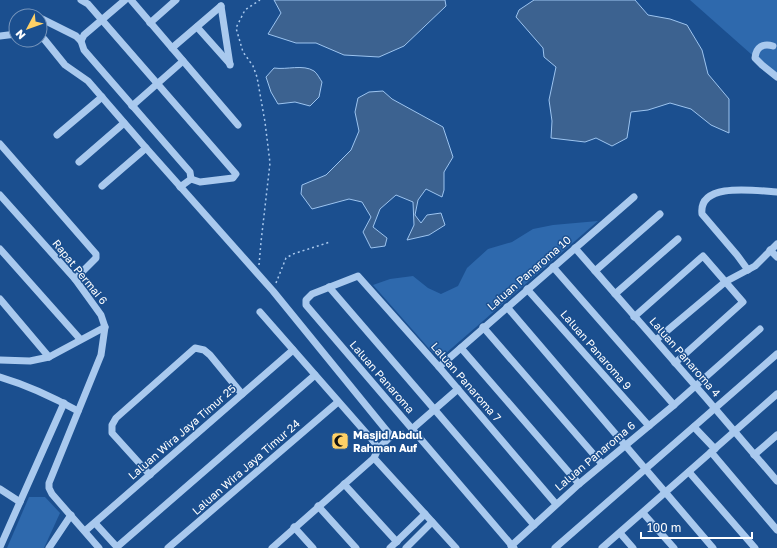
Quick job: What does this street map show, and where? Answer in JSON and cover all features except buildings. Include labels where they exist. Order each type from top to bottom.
[{"type":"street","points":[[81,0],[88,4],[236,174],[233,178],[200,182],[191,179]]},
{"type":"street","points":[[81,41],[84,35],[125,0]]},
{"type":"street","points":[[131,0],[238,125]]},
{"type":"street","points":[[150,22],[176,0]]},
{"type":"street","points":[[172,48],[197,26],[221,6],[230,65],[197,26]]},
{"type":"street","points":[[48,22],[76,36],[81,41],[84,50],[190,172],[191,179]]},
{"type":"street","points":[[48,44],[65,65],[88,80],[180,187],[273,291],[391,436],[378,450],[374,458],[272,548]]},
{"type":"street","points":[[773,46],[767,44],[762,45],[758,48],[755,58],[777,77]]},
{"type":"street","points":[[132,106],[183,61]]},
{"type":"street","points":[[57,135],[102,98]]},
{"type":"street","points":[[79,162],[124,123]]},
{"type":"street","points":[[0,144],[96,254],[96,258],[75,279]]},
{"type":"street","points":[[102,186],[146,148]]},
{"type":"street","points":[[180,187],[191,179]]},
{"type":"street","points":[[748,270],[702,214],[702,205],[709,197],[731,189],[777,192]]},
{"type":"street","name":"Rapat Permai 6","points":[[0,195],[75,279],[101,315],[105,326]]},
{"type":"street","name":"Laluan Panaroma 10","points":[[439,367],[507,306],[634,198]]},
{"type":"street","points":[[595,272],[660,214]]},
{"type":"street","points":[[615,294],[678,239]]},
{"type":"street","points":[[656,340],[725,282],[755,266],[777,244]]},
{"type":"street","name":"Laluan Panaroma 4","points":[[575,248],[754,455],[776,478]]},
{"type":"street","points":[[0,249],[80,339]]},
{"type":"street","points":[[770,250],[777,257]]},
{"type":"street","points":[[634,317],[703,256],[743,302],[675,363]]},
{"type":"street","points":[[553,268],[674,405]]},
{"type":"street","name":"Laluan Panaroma","points":[[358,276],[312,294],[306,300],[306,305],[512,547]]},
{"type":"street","name":"Laluan Panaroma 7","points":[[358,276],[439,367],[556,504]]},
{"type":"street","points":[[329,287],[534,525]]},
{"type":"street","name":"Laluan Panaroma 9","points":[[527,289],[649,426]]},
{"type":"street","points":[[0,299],[49,357]]},
{"type":"street","points":[[507,306],[712,548]]},
{"type":"street","points":[[260,312],[374,442],[378,450]]},
{"type":"street","points":[[0,354],[3,360],[30,361],[49,357],[105,326]]},
{"type":"street","points":[[99,548],[52,494],[49,488],[49,483],[101,355],[105,326]]},
{"type":"street","points":[[483,327],[602,464]]},
{"type":"street","name":"Laluan Panaroma 6","points":[[512,547],[556,504],[674,405],[760,329]]},
{"type":"street","points":[[150,475],[112,433],[112,425],[116,418],[195,348],[204,350],[210,355],[242,394]]},
{"type":"street","points":[[461,348],[579,484]]},
{"type":"street","name":"Laluan Wira Jaya Timur 25","points":[[85,531],[293,350]]},
{"type":"street","points":[[555,548],[777,354]]},
{"type":"street","points":[[95,523],[118,548],[315,375]]},
{"type":"street","points":[[1,378],[20,383],[78,411]]},
{"type":"street","points":[[412,428],[458,389]]},
{"type":"street","points":[[602,548],[777,394]]},
{"type":"street","name":"Laluan Wira Jaya Timur 24","points":[[168,548],[338,402]]},
{"type":"street","points":[[0,547],[64,403]]},
{"type":"street","points":[[694,427],[777,530]]},
{"type":"street","points":[[754,455],[777,435]]},
{"type":"street","points":[[374,458],[456,548]]},
{"type":"street","points":[[689,472],[755,548]]},
{"type":"street","points":[[344,484],[397,542]]},
{"type":"street","points":[[0,489],[20,502]]},
{"type":"street","points":[[318,506],[356,548]]},
{"type":"street","points":[[643,513],[674,548]]},
{"type":"street","points":[[390,548],[425,514]]},
{"type":"street","points":[[49,548],[71,515]]},
{"type":"street","points":[[406,548],[432,522]]},
{"type":"street","points":[[294,528],[313,548]]},
{"type":"street","points":[[620,533],[633,548]]},
{"type":"path","points":[[259,275],[261,242],[270,163],[257,77],[253,66],[243,52],[236,28],[245,10],[260,0]]},
{"type":"path","points":[[273,291],[286,258],[293,254],[330,242]]},
{"type":"path","points":[[391,436],[412,428]]},
{"type":"shaded area","points":[[274,0],[445,0],[446,6],[404,46],[379,57],[344,55],[316,43],[296,43],[268,34],[281,13]]},
{"type":"shaded area","points":[[534,0],[635,0],[648,15],[670,19],[687,25],[702,50],[708,74],[729,99],[729,133],[711,125],[691,109],[670,103],[648,110],[631,112],[627,138],[612,146],[596,138],[585,142],[551,138],[552,121],[549,100],[556,67],[544,57],[543,48],[516,17],[519,10]]},
{"type":"shaded area","points":[[690,0],[777,0],[777,77]]},
{"type":"shaded area","points":[[274,68],[305,68],[314,71],[322,82],[319,97],[310,106],[295,102],[278,104],[271,92],[266,77]]},
{"type":"shaded area","points":[[383,91],[392,99],[443,127],[453,157],[444,172],[444,190],[442,197],[426,189],[418,200],[415,215],[421,223],[427,215],[441,213],[445,225],[429,235],[407,240],[414,225],[413,202],[396,195],[380,209],[373,227],[387,238],[385,246],[371,248],[363,232],[371,217],[362,202],[349,199],[312,209],[301,194],[302,185],[326,175],[351,150],[359,131],[355,112],[358,98],[369,92]]},
{"type":"shaded area","points":[[598,221],[445,354],[433,353],[373,285],[390,279],[413,276],[428,288],[441,294],[458,286],[467,268],[488,249],[512,242],[533,229],[553,225]]},
{"type":"shaded area","points":[[29,497],[45,497],[60,513],[44,548],[7,548]]},
{"type":"place","name":"Masjid Abdul Rahman Auf","points":[[340,441]]}]
